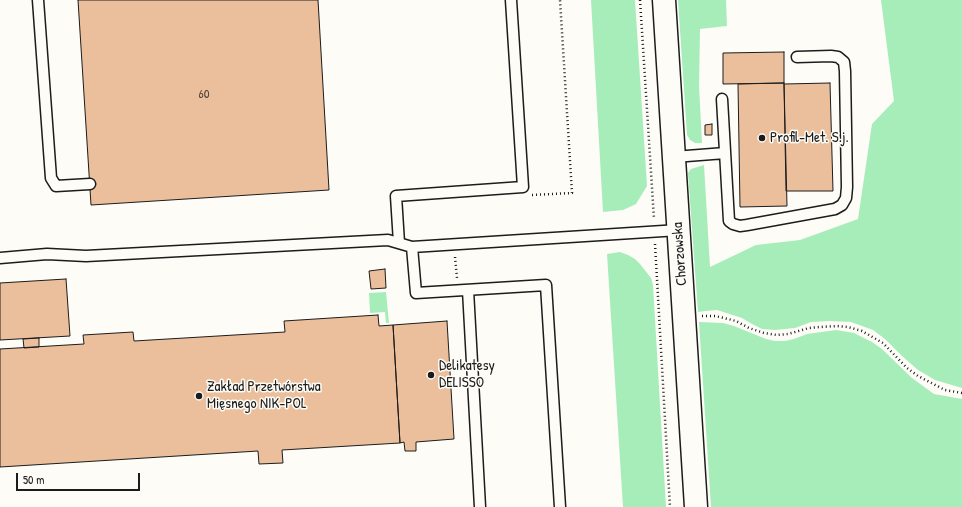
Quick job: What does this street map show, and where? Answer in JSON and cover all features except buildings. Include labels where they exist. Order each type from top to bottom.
[{"type":"street","name":"Chorzowska","points":[[664,0],[696,507]]},
{"type":"lane","points":[[38,0],[51,178],[56,186],[90,184]]},
{"type":"lane","points":[[399,243],[396,196],[523,187],[512,0]]},
{"type":"lane","points":[[722,99],[729,221],[740,226],[835,209],[842,205],[846,198],[847,187],[846,70],[844,62],[838,57],[831,56],[797,57]]},
{"type":"lane","points":[[674,157],[725,153]]},
{"type":"lane","points":[[0,258],[47,254],[86,256],[388,240],[412,247],[679,230]]},
{"type":"lane","points":[[412,247],[416,293],[546,285],[560,507]]},
{"type":"lane","points":[[468,290],[480,507]]},
{"type":"path","points":[[640,0],[670,507]]},
{"type":"path","points":[[458,255],[455,255],[458,291]]},
{"type":"path","points":[[684,318],[703,316],[720,317],[736,321],[749,328],[764,333],[777,335],[798,332],[809,328],[837,326],[848,327],[862,331],[883,343],[907,368],[918,376],[945,390],[962,393]]},
{"type":"green space","points":[[591,0],[635,0],[647,186],[636,204],[623,210],[603,212]]},
{"type":"green space","points":[[678,0],[726,0],[727,26],[700,29],[699,86],[702,143],[695,143],[690,140],[687,135]]},
{"type":"green space","points":[[881,0],[962,0],[962,388],[935,380],[918,370],[885,339],[873,330],[851,322],[811,322],[795,328],[775,330],[762,329],[742,318],[717,310],[698,312],[688,173],[691,169],[704,165],[710,267],[756,245],[800,240],[858,219],[872,124],[894,101]]},
{"type":"green space","points":[[620,252],[635,259],[640,264],[651,278],[653,285],[666,507],[623,507],[607,254]]},
{"type":"green space","points":[[386,292],[389,323],[386,323],[385,312],[370,313],[369,293]]},
{"type":"green space","points":[[699,322],[723,323],[775,341],[785,341],[807,334],[836,330],[854,333],[882,349],[912,378],[934,394],[962,399],[962,507],[711,507]]},
{"type":"place","name":"Profil-Met. S.j.","points":[[762,138]]},
{"type":"place","name":"Delikatesy DELISSO","points":[[431,375]]},
{"type":"place","name":"Zakład Przetwórstwa Mięsnego NIK-POL","points":[[199,396]]}]
